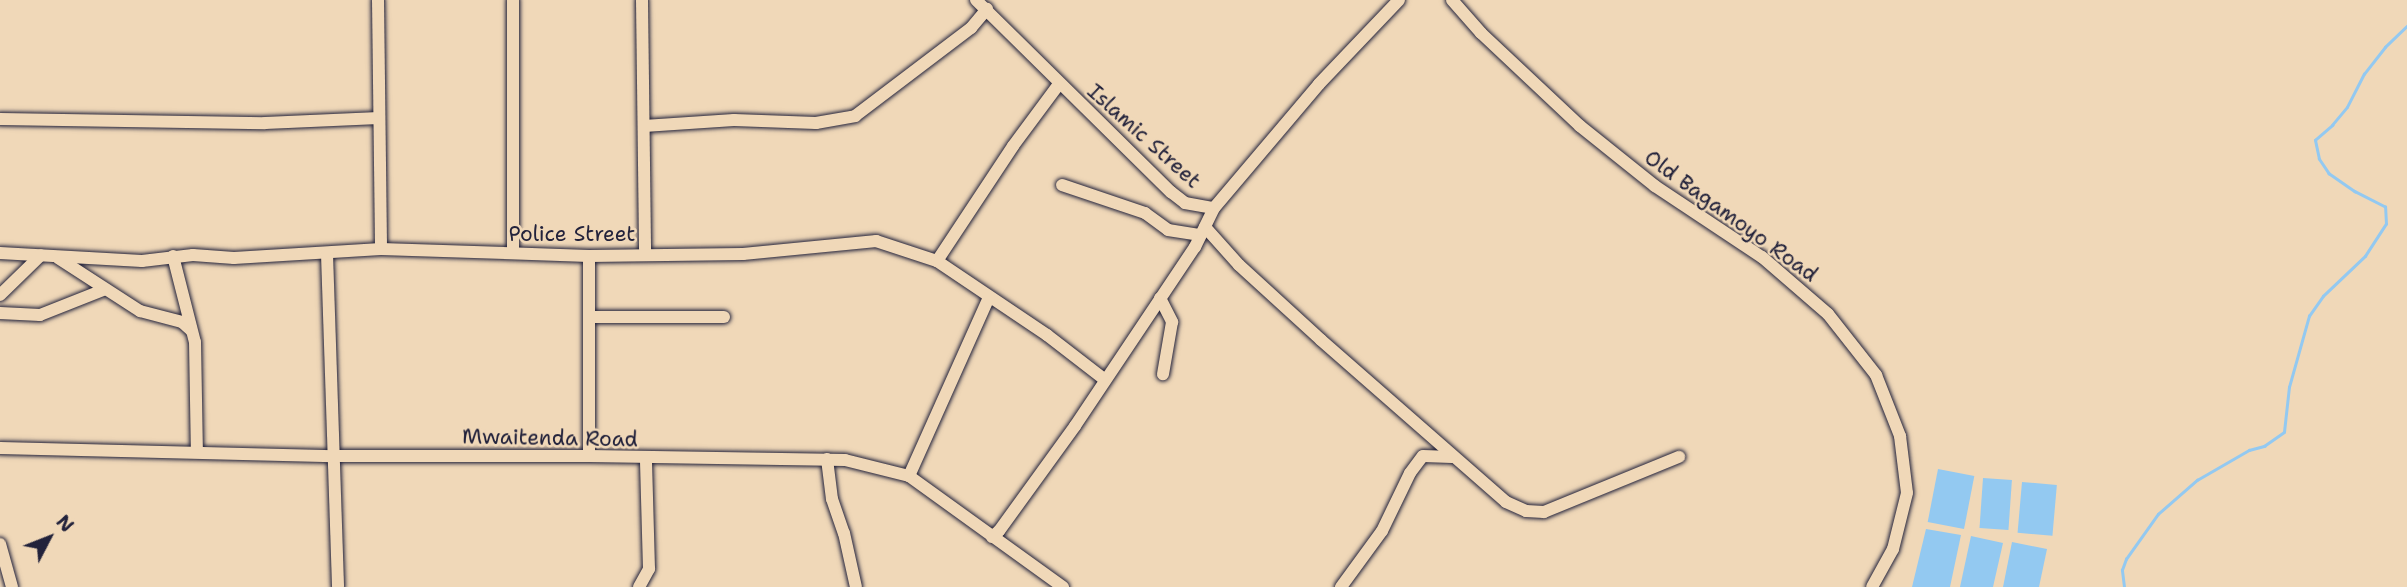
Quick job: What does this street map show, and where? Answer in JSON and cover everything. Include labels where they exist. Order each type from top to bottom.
[{"type":"street","points":[[378,0],[381,250]]},
{"type":"street","points":[[513,0],[513,253]]},
{"type":"street","points":[[642,0],[645,253]]},
{"type":"street","name":"Islamic Street","points":[[976,0],[1171,192],[1185,202],[1214,208],[1320,84],[1399,0]]},
{"type":"street","name":"Old Bagamoyo Road","points":[[1452,0],[1500,53],[1580,126],[1656,186],[1762,257],[1828,314],[1876,375],[1900,436],[1907,493],[1893,549],[1872,587]]},
{"type":"street","points":[[644,126],[734,120],[817,123],[855,116],[971,28],[987,9]]},
{"type":"street","points":[[937,261],[1013,146],[1059,84]]},
{"type":"street","points":[[0,119],[240,123],[379,118]]},
{"type":"street","points":[[1062,185],[1145,214],[1168,230],[1203,231],[1454,458],[1506,502],[1526,511],[1544,512],[1679,457]]},
{"type":"street","points":[[992,537],[1056,454],[1160,298],[1203,231],[1214,208]]},
{"type":"street","name":"Police Street","points":[[0,253],[142,261],[173,256],[234,258],[381,250],[589,256],[645,253],[743,254],[876,241],[937,261],[1047,335],[1104,379]]},
{"type":"street","points":[[327,254],[338,587]]},
{"type":"street","points":[[0,295],[41,255]]},
{"type":"street","points":[[173,256],[195,342],[197,452]]},
{"type":"street","points":[[589,256],[589,456]]},
{"type":"street","points":[[57,257],[103,290],[152,316],[182,322],[191,330]]},
{"type":"street","points":[[0,313],[40,315],[103,290]]},
{"type":"street","points":[[909,477],[989,297]]},
{"type":"street","points":[[1160,298],[1172,322],[1163,374]]},
{"type":"street","points":[[590,317],[724,317]]},
{"type":"street","name":"Mwaitenda Road","points":[[0,448],[334,456],[827,459],[909,477],[1063,587]]},
{"type":"street","points":[[1341,587],[1382,531],[1410,473],[1423,456],[1454,458]]},
{"type":"street","points":[[639,587],[649,569],[646,459]]},
{"type":"street","points":[[827,459],[832,499],[844,533],[856,587]]},
{"type":"street","points":[[0,544],[12,587]]},
{"type":"water","points":[[1938,469],[1974,476],[1964,529],[1928,522]]},
{"type":"water","points":[[1983,478],[2012,480],[2008,530],[1980,528]]},
{"type":"water","points":[[2022,482],[2057,485],[2052,536],[2018,533]]},
{"type":"water","points":[[1926,529],[1961,535],[1950,587],[1912,587]]},
{"type":"water","points":[[1971,536],[2003,543],[1993,587],[1960,587]]},
{"type":"water","points":[[2012,542],[2047,549],[2039,587],[2003,587]]},
{"type":"waterway","points":[[2124,587],[2122,570],[2126,559],[2158,514],[2197,480],[2249,450],[2264,446],[2284,432],[2289,387],[2309,316],[2323,296],[2365,256],[2386,224],[2385,207],[2355,192],[2329,174],[2319,159],[2315,140],[2347,107],[2364,74],[2385,47],[2407,26]]}]
